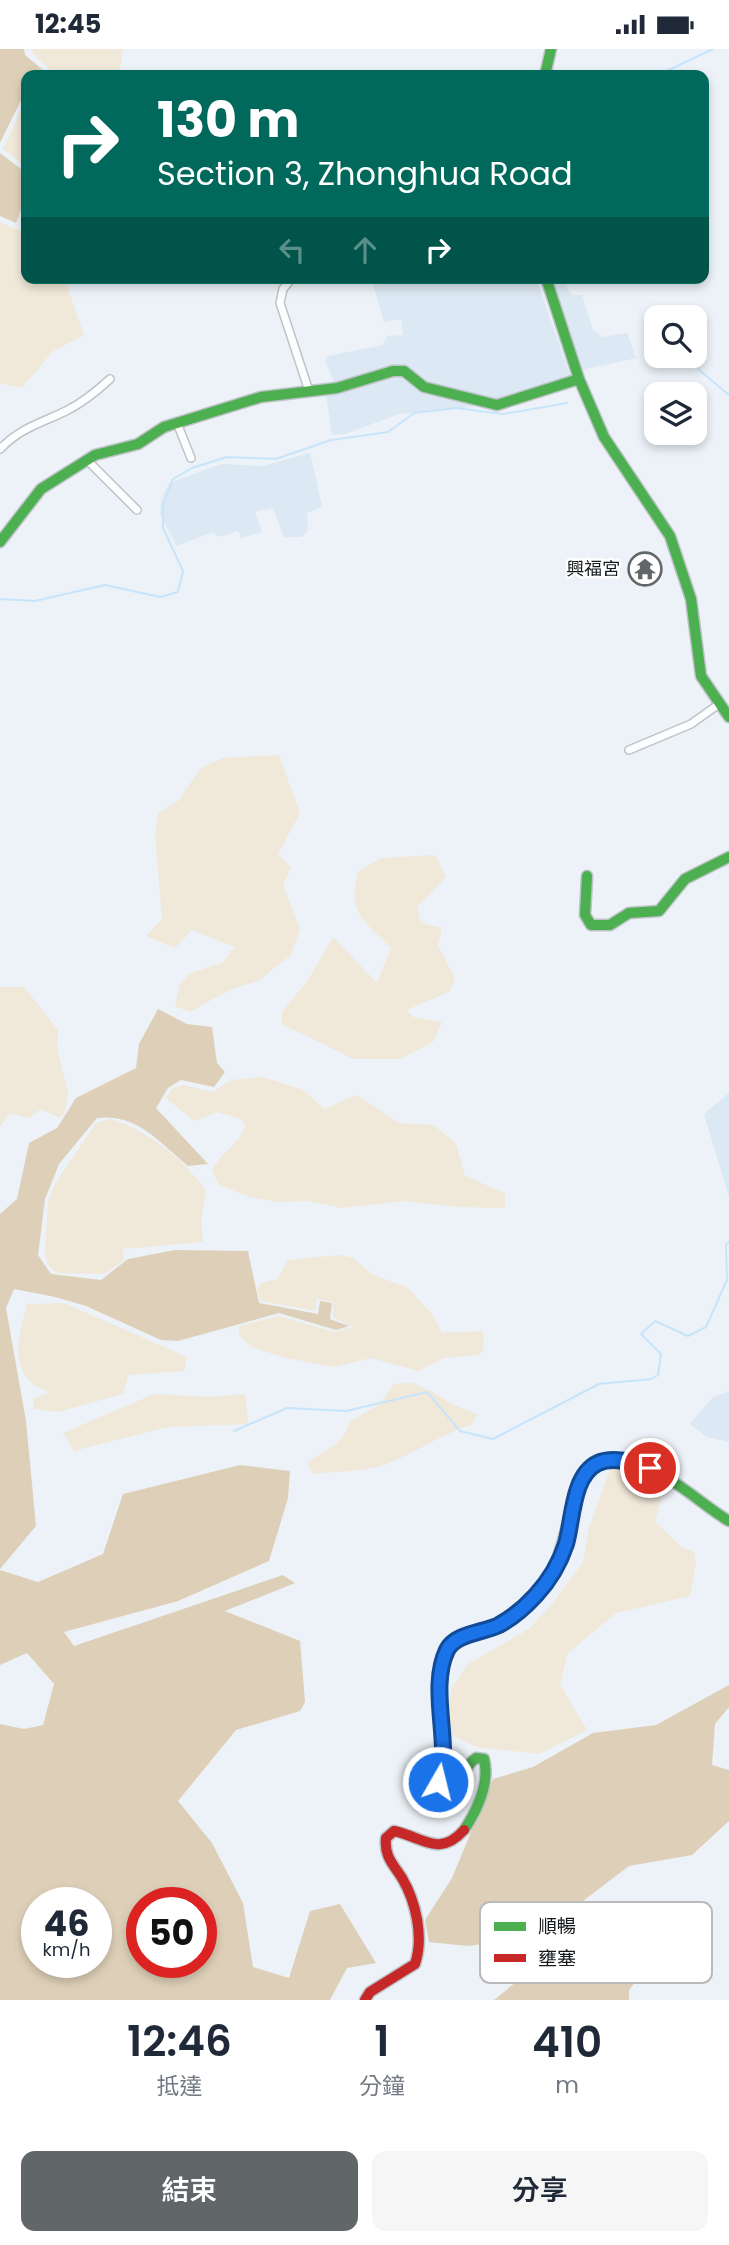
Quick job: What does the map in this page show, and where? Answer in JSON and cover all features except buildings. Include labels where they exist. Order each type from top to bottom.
[{"type":"street","points":[[546,70],[551,49]]},
{"type":"street","points":[[287,284],[280,303],[309,391]]},
{"type":"street","points":[[548,284],[579,379],[604,437],[670,536],[691,599],[701,676],[729,717]]},
{"type":"street","points":[[2,536],[33,496],[95,455],[138,444],[177,423],[261,397],[354,385],[386,373],[404,371],[424,387],[497,405],[579,379]]},
{"type":"street","points":[[0,449],[43,418],[64,411],[94,393],[110,379]]},
{"type":"street","points":[[177,423],[191,458]]},
{"type":"street","points":[[87,460],[137,510]]},
{"type":"street","points":[[629,750],[691,724],[719,704]]},
{"type":"street","points":[[587,876],[585,915],[591,925],[610,925],[629,913],[659,911],[685,879],[729,856]]},
{"type":"street","points":[[365,2000],[370,1992],[415,1964],[420,1949],[406,1886],[385,1856],[387,1839],[394,1832],[407,1833],[434,1845],[447,1844],[468,1824],[483,1791],[486,1764],[484,1759],[476,1758],[466,1765],[452,1803],[446,1807],[435,1802],[443,1759],[443,1660],[449,1646],[459,1639],[498,1625],[537,1594],[554,1571],[565,1545],[576,1497],[587,1470],[600,1462],[624,1460],[650,1468],[729,1521]]},
{"type":"shaded area","points":[[0,49],[24,49],[25,55],[43,70],[21,70],[21,100],[0,143]]},
{"type":"shaded area","points":[[32,49],[123,49],[120,70],[50,70],[33,54]]},
{"type":"shaded area","points":[[21,111],[21,162],[3,149]]},
{"type":"shaded area","points":[[0,153],[21,169],[21,210],[16,223],[0,216]]},
{"type":"shaded area","points":[[0,222],[21,232],[21,284],[66,284],[84,335],[52,352],[22,388],[0,383]]},
{"type":"shaded area","points":[[373,284],[538,284],[571,378],[506,401],[483,396],[473,407],[399,414],[345,434],[332,435],[326,395],[336,386],[325,361],[328,356],[383,345],[387,336],[403,335],[401,319],[384,322]]},
{"type":"shaded area","points":[[554,284],[566,284],[571,295],[582,295],[593,330],[603,337],[627,333],[636,358],[582,370]]},
{"type":"shaded area","points":[[310,453],[322,506],[307,513],[308,531],[301,537],[284,537],[273,508],[255,512],[262,532],[241,538],[238,531],[219,537],[212,532],[177,546],[160,514],[161,500],[169,483],[221,464],[263,466]]},
{"type":"shaded area","points":[[279,755],[300,813],[278,854],[291,868],[283,885],[300,929],[291,955],[258,981],[231,989],[190,1012],[175,1006],[180,984],[190,973],[222,963],[235,947],[192,930],[175,948],[146,936],[162,919],[155,834],[158,813],[178,801],[201,768],[223,758]]},
{"type":"shaded area","points":[[435,855],[446,877],[417,907],[421,923],[442,928],[438,946],[455,978],[450,991],[407,1010],[413,1017],[442,1022],[433,1042],[400,1059],[353,1059],[282,1024],[282,1012],[308,980],[333,937],[377,983],[391,948],[366,923],[356,907],[355,886],[358,872],[381,858]]},
{"type":"shaded area","points":[[0,987],[24,987],[58,1030],[57,1048],[68,1092],[65,1113],[59,1118],[41,1109],[29,1118],[10,1113],[0,1127]]},
{"type":"shaded area","points":[[158,1009],[187,1024],[212,1027],[217,1063],[225,1072],[214,1087],[181,1080],[168,1088],[156,1108],[208,1164],[188,1166],[136,1125],[124,1120],[97,1118],[59,1164],[45,1199],[38,1255],[51,1274],[101,1280],[128,1259],[175,1250],[248,1251],[259,1303],[318,1314],[320,1301],[332,1303],[330,1319],[349,1326],[336,1330],[279,1313],[178,1341],[161,1340],[86,1306],[14,1289],[6,1308],[26,1421],[36,1526],[0,1569],[0,1214],[17,1199],[29,1143],[57,1128],[76,1098],[136,1068],[139,1044]]},
{"type":"shaded area","points":[[263,1077],[303,1090],[324,1109],[357,1095],[399,1123],[433,1125],[456,1143],[465,1176],[505,1193],[505,1208],[457,1207],[403,1201],[342,1208],[307,1201],[277,1202],[250,1197],[219,1185],[212,1170],[242,1133],[245,1127],[242,1119],[217,1112],[194,1121],[166,1098],[173,1088],[184,1085],[213,1092],[231,1080]]},
{"type":"shaded area","points":[[729,1093],[729,1197],[704,1114]]},
{"type":"shaded area","points":[[110,1119],[151,1138],[176,1157],[197,1179],[206,1191],[201,1221],[203,1242],[123,1249],[124,1260],[104,1274],[57,1273],[48,1265],[45,1253],[48,1202],[55,1184],[96,1123]]},
{"type":"shaded area","points":[[340,1255],[353,1258],[372,1274],[408,1288],[432,1314],[442,1333],[483,1331],[484,1349],[478,1355],[444,1358],[419,1371],[370,1358],[334,1367],[286,1358],[251,1347],[239,1334],[239,1326],[279,1316],[334,1332],[353,1327],[333,1317],[333,1302],[317,1299],[316,1311],[261,1301],[257,1291],[261,1283],[277,1279],[288,1260]]},
{"type":"shaded area","points":[[64,1303],[187,1357],[184,1371],[128,1375],[123,1394],[58,1412],[33,1409],[34,1398],[50,1393],[31,1382],[20,1364],[18,1345],[27,1304]]},
{"type":"shaded area","points":[[412,1383],[478,1414],[471,1425],[383,1465],[313,1474],[307,1463],[339,1441],[349,1422],[380,1404],[394,1384]]},
{"type":"shaded area","points":[[729,1391],[729,1442],[707,1437],[690,1424],[712,1398]]},
{"type":"shaded area","points":[[154,1394],[209,1397],[245,1394],[248,1424],[168,1427],[74,1451],[63,1433]]},
{"type":"shaded area","points":[[240,1465],[290,1471],[288,1498],[269,1561],[178,1601],[64,1632],[74,1646],[283,1575],[295,1583],[225,1611],[300,1641],[305,1702],[300,1711],[236,1730],[178,1801],[212,1843],[243,1903],[253,1967],[289,1978],[310,1911],[340,1904],[376,1963],[347,1968],[330,2000],[0,2000],[0,1724],[24,1729],[43,1725],[54,1684],[27,1653],[0,1665],[0,1570],[38,1582],[103,1554],[123,1494]]},
{"type":"shaded area","points":[[611,1466],[644,1470],[665,1485],[655,1522],[683,1548],[694,1552],[696,1564],[690,1596],[616,1613],[568,1653],[560,1684],[587,1730],[539,1754],[477,1747],[447,1733],[451,1689],[468,1664],[529,1629],[552,1604],[583,1562],[589,1528]]},
{"type":"shaded area","points":[[729,1685],[729,1707],[715,1724],[712,1765],[729,1770],[729,1821],[692,1855],[629,1866],[584,1902],[480,1902],[480,1945],[429,1942],[425,1920],[452,1878],[493,1779],[533,1767],[593,1733],[656,1725]]},
{"type":"shaded area","points":[[515,1983],[634,1983],[629,1990],[629,2000],[494,2000]]},
{"type":"waterway","points":[[669,70],[713,49]]},
{"type":"waterway","points":[[698,369],[729,395]]},
{"type":"waterway","points":[[0,599],[35,601],[105,585],[160,597],[178,592],[183,571],[163,528],[163,505],[173,479],[192,468],[227,457],[276,459],[331,440],[388,432],[414,413],[456,408],[503,414],[567,403]]},
{"type":"waterway","points":[[234,1431],[287,1408],[346,1411],[427,1392],[460,1431],[493,1439],[599,1384],[651,1379],[658,1375],[661,1354],[641,1334],[655,1321],[688,1336],[706,1327],[727,1280],[726,1245],[729,1242]]},
{"type":"traffic: fast","points":[[546,70],[551,49]]},
{"type":"traffic: fast","points":[[548,284],[579,379],[604,437],[670,536],[691,599],[701,676],[729,717]]},
{"type":"traffic: fast","points":[[0,542],[41,489],[95,455],[138,444],[164,427],[261,397],[337,388],[393,371],[404,371],[424,387],[497,405],[579,379]]},
{"type":"traffic: fast","points":[[587,876],[585,915],[591,925],[610,925],[629,913],[659,911],[685,879],[729,857]]},
{"type":"traffic: fast","points":[[464,1830],[482,1796],[484,1759],[476,1758],[470,1763],[446,1807],[435,1802],[443,1755],[439,1688],[442,1662],[447,1650],[457,1640],[506,1620],[541,1589],[557,1562],[577,1494],[592,1467],[603,1461],[619,1459],[653,1469],[729,1521]]},
{"type":"traffic: jam","points":[[365,2000],[370,1992],[415,1964],[418,1954],[419,1931],[415,1909],[407,1887],[388,1855],[386,1838],[394,1831],[439,1844],[447,1843],[464,1830]]},
{"type":"place","name":"興福宮","points":[[645,569]]},
{"type":"route","points":[[438,1782],[443,1759],[443,1660],[449,1646],[459,1639],[498,1625],[537,1594],[554,1571],[565,1545],[576,1497],[587,1470],[600,1462],[624,1460],[650,1468]]}]
